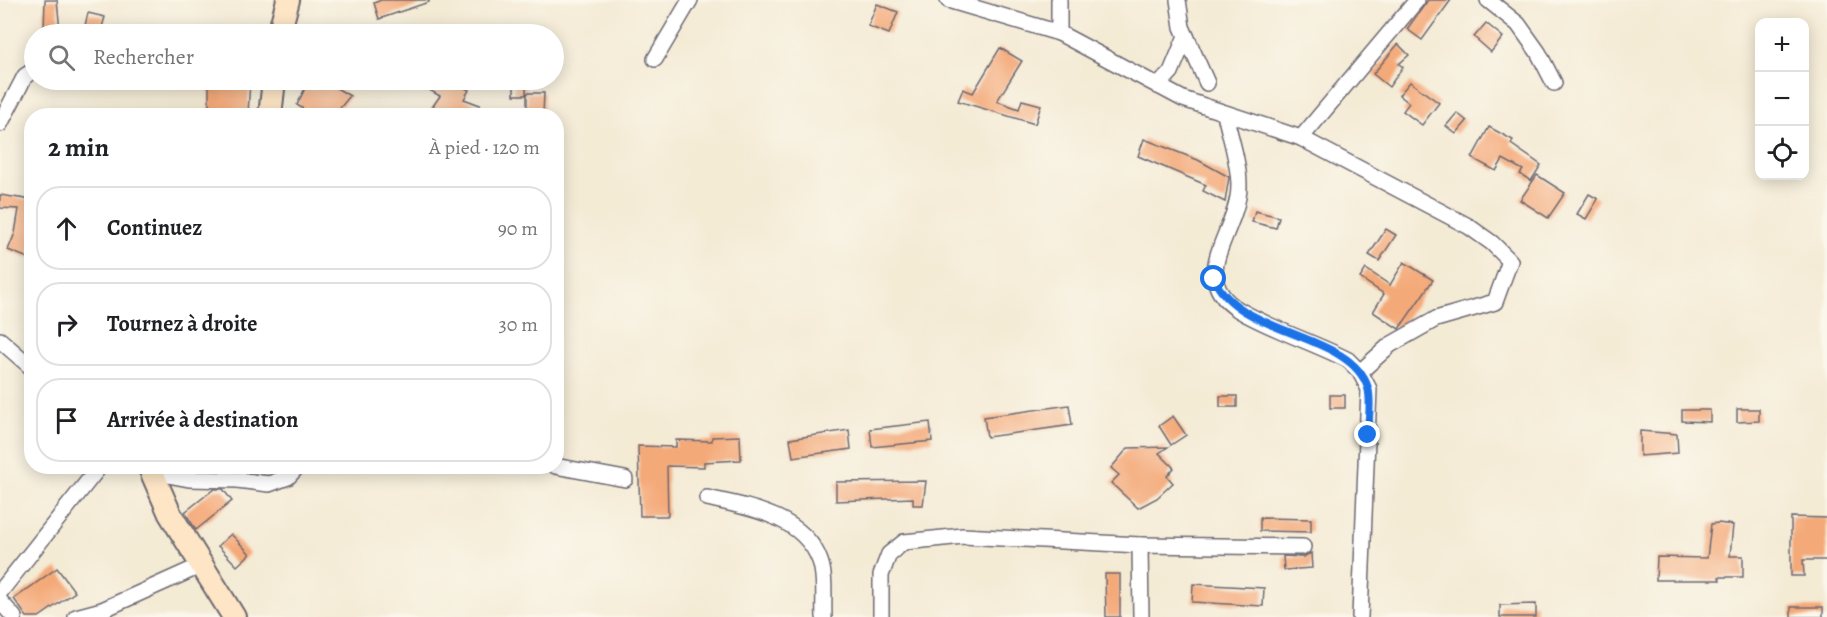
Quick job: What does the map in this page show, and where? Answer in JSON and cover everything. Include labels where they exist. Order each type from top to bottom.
[{"type":"street","points":[[282,24],[288,0]]},
{"type":"street","points":[[655,59],[690,0]]},
{"type":"street","points":[[948,0],[1059,33],[1158,86],[1225,114],[1301,138],[1468,226],[1492,243],[1510,261],[1495,302],[1436,319],[1390,345],[1360,372]]},
{"type":"street","points":[[1059,0],[1059,33]]},
{"type":"street","points":[[1178,0],[1178,10],[1186,36],[1207,83]]},
{"type":"street","points":[[1301,138],[1417,0]]},
{"type":"street","points":[[1488,0],[1518,24],[1538,52],[1554,83]]},
{"type":"street","points":[[1158,86],[1171,72],[1186,36]]},
{"type":"street","points":[[0,124],[24,78]]},
{"type":"street","points":[[271,108],[273,90]]},
{"type":"street","points":[[1225,114],[1239,186],[1237,208],[1214,266],[1214,279],[1220,293],[1238,309],[1348,360],[1360,372],[1369,389],[1360,617]]},
{"type":"street","points":[[0,340],[7,356],[24,364]]},
{"type":"street","points":[[564,468],[625,479]]},
{"type":"street","points":[[0,592],[94,474]]},
{"type":"street","points":[[152,474],[170,514],[234,617]]},
{"type":"street","points":[[170,474],[189,479],[237,480],[269,484],[291,474]]},
{"type":"street","points":[[707,498],[775,515],[800,531],[820,561],[824,617]]},
{"type":"street","points":[[881,617],[881,575],[889,554],[904,542],[963,536],[1140,545],[1303,547]]},
{"type":"street","points":[[1140,545],[1141,617]]},
{"type":"street","points":[[76,617],[102,613],[202,565]]},
{"type":"street","points":[[0,601],[14,617]]},
{"type":"building","points":[[45,0],[57,0],[59,24],[44,24]]},
{"type":"building","points":[[381,0],[429,0],[429,2],[379,19],[374,3]]},
{"type":"building","points":[[1428,0],[1451,0],[1422,40],[1407,29]]},
{"type":"building","points":[[877,4],[898,12],[889,34],[868,26]]},
{"type":"building","points":[[88,13],[105,17],[103,24],[85,24]]},
{"type":"building","points":[[1486,23],[1503,37],[1491,52],[1474,37]]},
{"type":"building","points":[[1398,44],[1409,55],[1399,64],[1403,67],[1389,87],[1373,74]]},
{"type":"building","points":[[1000,48],[1022,61],[997,101],[1019,109],[1022,100],[1041,105],[1035,124],[958,101],[963,89],[973,93]]},
{"type":"building","points":[[1410,82],[1439,103],[1422,125],[1403,111],[1409,103],[1399,95]]},
{"type":"building","points":[[209,90],[249,90],[248,108],[209,108]]},
{"type":"building","points":[[304,90],[340,90],[350,96],[340,108],[302,108],[297,105]]},
{"type":"building","points":[[430,90],[469,90],[464,99],[480,105],[479,108],[432,108],[440,96]]},
{"type":"building","points":[[514,90],[526,90],[526,95],[514,95]]},
{"type":"building","points":[[527,93],[544,93],[543,108],[527,108]]},
{"type":"building","points":[[1457,113],[1467,121],[1456,134],[1446,126]]},
{"type":"building","points":[[1489,127],[1513,140],[1511,144],[1541,165],[1531,181],[1520,174],[1523,170],[1503,159],[1496,171],[1472,158]]},
{"type":"building","points":[[1144,139],[1198,160],[1229,177],[1225,202],[1203,191],[1206,185],[1138,156]]},
{"type":"building","points":[[1537,175],[1565,193],[1548,218],[1520,200]]},
{"type":"building","points":[[1589,194],[1598,199],[1586,219],[1577,214]]},
{"type":"building","points":[[0,195],[24,199],[24,256],[8,250],[15,233],[19,209],[0,208]]},
{"type":"building","points":[[1255,211],[1279,217],[1276,228],[1252,222]]},
{"type":"building","points":[[1386,229],[1396,235],[1379,261],[1369,255]]},
{"type":"building","points":[[1404,262],[1433,280],[1399,329],[1373,312],[1384,294],[1360,278],[1366,269],[1390,285]]},
{"type":"building","points":[[1330,395],[1345,395],[1345,408],[1330,408]]},
{"type":"building","points":[[1220,396],[1237,396],[1237,407],[1220,407]]},
{"type":"building","points":[[1069,405],[1072,425],[987,437],[984,417]]},
{"type":"building","points":[[1737,409],[1759,409],[1759,421],[1737,422]]},
{"type":"building","points":[[1682,410],[1710,410],[1710,422],[1682,421]]},
{"type":"building","points":[[1173,416],[1186,435],[1171,445],[1159,426]]},
{"type":"building","points":[[930,422],[932,441],[872,447],[870,429]]},
{"type":"building","points":[[849,430],[851,449],[793,457],[790,439]]},
{"type":"building","points":[[1640,431],[1677,434],[1678,453],[1640,456]]},
{"type":"building","points":[[740,436],[741,460],[704,462],[704,467],[667,466],[668,516],[640,516],[638,446],[676,447],[676,440],[712,441],[712,437]]},
{"type":"building","points":[[1168,447],[1159,453],[1174,468],[1167,476],[1173,483],[1157,498],[1138,508],[1111,483],[1119,475],[1111,468],[1128,448]]},
{"type":"building","points":[[926,481],[923,505],[913,505],[913,498],[836,501],[836,482]]},
{"type":"building","points":[[214,489],[223,489],[232,501],[196,530],[185,512]]},
{"type":"building","points":[[1791,517],[1827,518],[1827,560],[1803,560],[1804,576],[1791,576]]},
{"type":"building","points":[[1260,518],[1311,519],[1311,532],[1260,531]]},
{"type":"building","points":[[1711,524],[1733,525],[1730,556],[1743,556],[1743,577],[1719,577],[1720,580],[1656,580],[1657,557],[1707,558]]},
{"type":"building","points":[[231,534],[250,554],[237,566],[218,546]]},
{"type":"building","points":[[1311,553],[1312,568],[1284,570],[1283,556],[1303,557]]},
{"type":"building","points":[[57,568],[75,592],[39,617],[27,617],[14,599]]},
{"type":"building","points":[[1105,574],[1120,574],[1120,617],[1106,617]]},
{"type":"building","points":[[1193,584],[1264,588],[1263,606],[1192,602]]},
{"type":"building","points":[[1536,604],[1536,617],[1500,617],[1500,605]]},
{"type":"building","points":[[1791,607],[1823,607],[1823,617],[1791,617]]},
{"type":"route","points":[[1214,279],[1220,293],[1238,309],[1319,345],[1348,360],[1360,372],[1369,389],[1368,435]]}]
